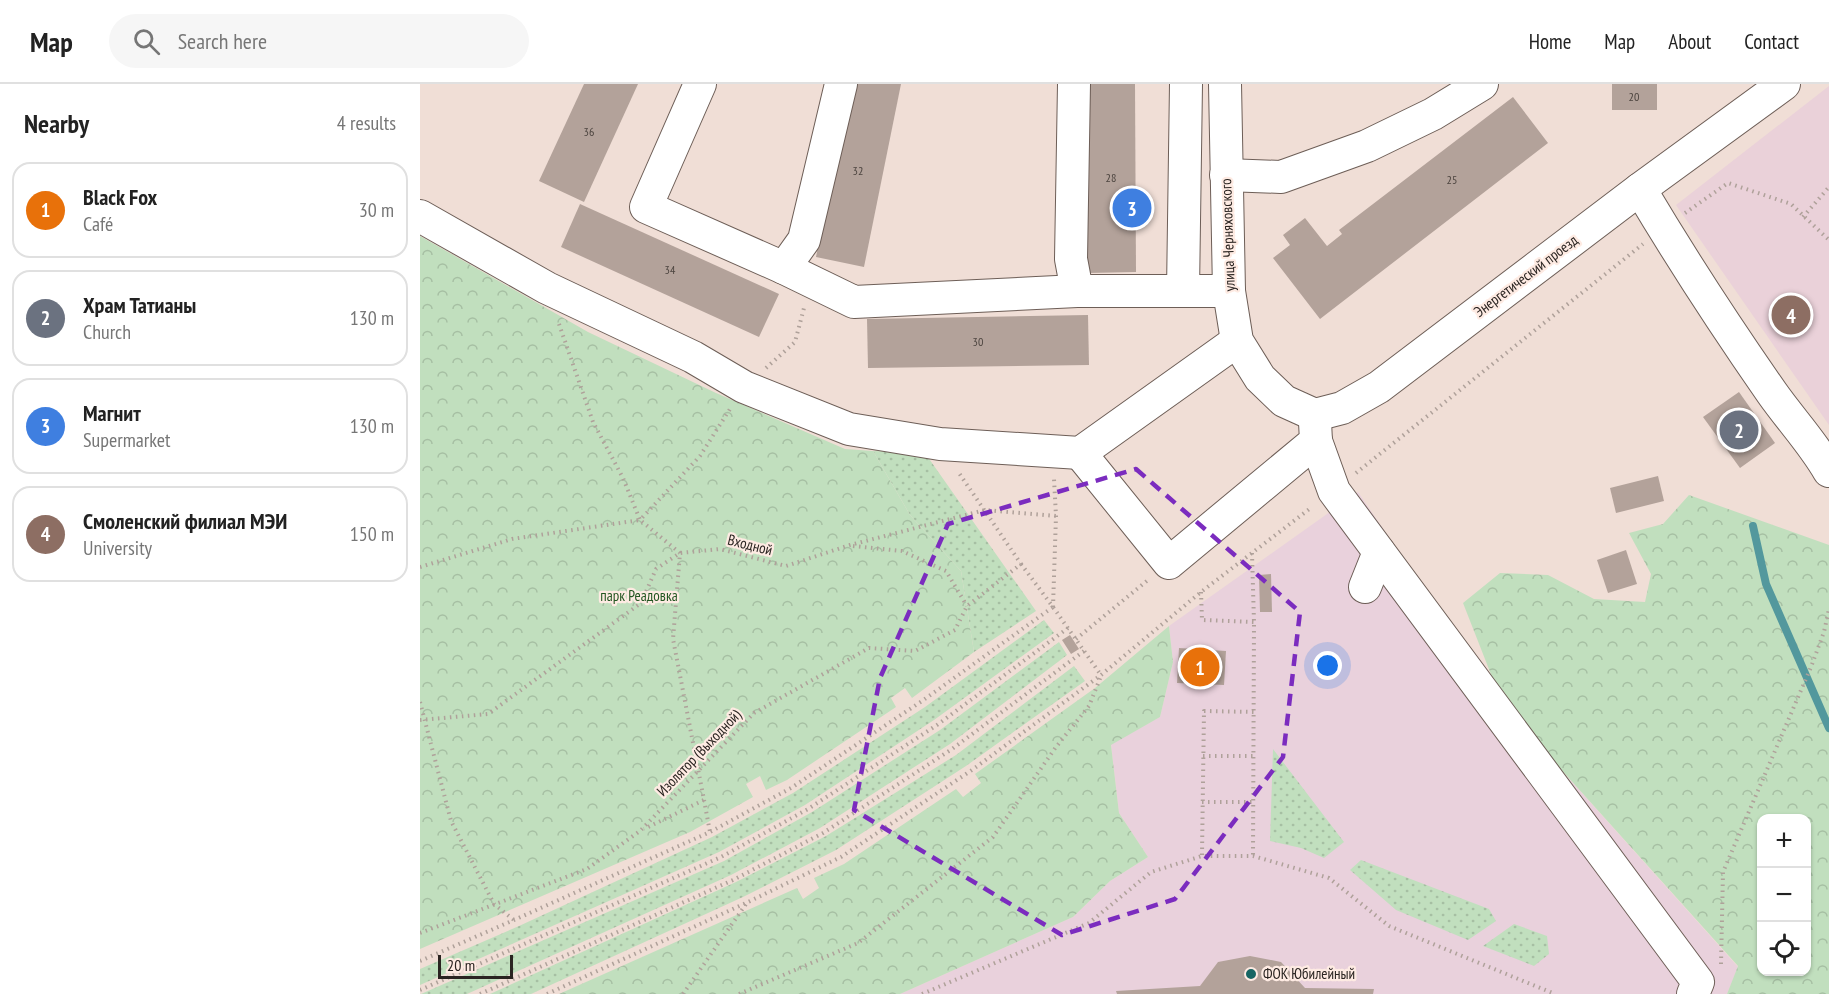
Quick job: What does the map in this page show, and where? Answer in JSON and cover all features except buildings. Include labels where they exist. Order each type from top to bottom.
[{"type":"street","points":[[700,84],[646,207],[784,267],[854,302],[1077,291],[1229,291]]},
{"type":"street","points":[[784,267],[804,240],[841,84]]},
{"type":"street","points":[[1074,84],[1071,259],[1077,291]]},
{"type":"street","points":[[1183,291],[1186,84]]},
{"type":"street","name":"улица Черняховского","points":[[1225,84],[1229,291],[1237,341],[1260,378],[1315,428]]},
{"type":"street","points":[[1226,175],[1281,177],[1367,146],[1433,114],[1482,84]]},
{"type":"street","name":"Энергетический проезд","points":[[1315,428],[1342,408],[1379,387],[1640,189],[1784,84]]},
{"type":"street","points":[[1640,189],[1773,394],[1829,471]]},
{"type":"street","points":[[420,216],[547,288],[693,357],[744,387],[849,429],[940,444],[1066,452],[1237,341]]},
{"type":"street","points":[[1066,452],[1169,562],[1315,428],[1334,491],[1587,850],[1698,982],[1693,994]]},
{"type":"street","points":[[1365,587],[1379,552]]},
{"type":"path","points":[[547,994],[841,857],[972,770],[1101,675],[1201,592],[1334,491],[1664,228],[1728,183],[1791,204],[1829,240]]},
{"type":"path","points":[[1803,217],[1829,186]]},
{"type":"path","points":[[547,288],[593,422],[623,478],[640,520],[680,553],[673,639],[710,832]]},
{"type":"path","points":[[940,444],[1021,564],[1101,675]]},
{"type":"path","points":[[1053,607],[1056,516],[1066,452]]},
{"type":"path","name":"Входной","points":[[420,720],[488,714],[641,603],[656,569],[680,553],[720,549],[786,566],[849,545],[985,510],[1056,516]]},
{"type":"path","points":[[420,567],[512,539],[640,520]]},
{"type":"path","points":[[849,545],[902,551],[946,571],[967,606]]},
{"type":"path","points":[[1252,552],[1253,856]]},
{"type":"path","points":[[1076,639],[1169,562]]},
{"type":"path","name":"Изолятор (Выходной)","points":[[420,933],[587,869],[640,831],[754,713],[869,648],[915,651],[955,630],[967,606],[1021,564]]},
{"type":"path","points":[[1201,592],[1202,620],[1254,621]]},
{"type":"path","points":[[420,961],[710,832],[791,788],[922,701],[1053,607]]},
{"type":"path","points":[[1721,967],[1723,872],[1811,667],[1824,632],[1829,609]]},
{"type":"path","points":[[420,990],[722,857],[808,809],[937,725],[1068,628]]},
{"type":"path","points":[[480,994],[733,880],[823,833],[952,749],[1084,651]]},
{"type":"path","points":[[739,994],[858,943],[993,837],[1056,747],[1089,706],[1101,675]]},
{"type":"path","points":[[420,702],[451,821],[494,904],[514,920]]},
{"type":"path","points":[[1202,856],[1204,711],[1254,712]]},
{"type":"path","points":[[1203,756],[1254,756]]},
{"type":"path","points":[[640,831],[704,800]]},
{"type":"path","points":[[1202,802],[1253,802]]},
{"type":"path","points":[[922,994],[1089,923],[1151,872],[1202,856],[1253,856],[1329,878],[1389,926],[1556,994]]},
{"type":"path","points":[[683,994],[746,903]]},
{"type":"highlighted area","points":[[1136,469],[1300,612],[1283,757],[1175,899],[1062,935],[854,810],[880,678],[948,524]]},
{"type":"shaded area","points":[[1829,86],[1829,425],[1676,205]]},
{"type":"shaded area","points":[[1358,492],[1503,705],[1738,967],[1727,994],[900,994],[1073,917],[1110,881],[1148,857],[1119,813],[1111,744],[1160,717],[1173,662],[1169,626]]},
{"type":"green space","name":"парк Реадовка","points":[[420,236],[588,332],[716,393],[845,449],[873,451],[910,515],[961,571],[974,652],[912,698],[905,688],[891,698],[896,707],[787,780],[766,790],[760,776],[746,784],[753,797],[690,832],[420,949]]},
{"type":"green space","points":[[873,451],[925,453],[1036,611],[974,652],[961,571],[910,515]]},
{"type":"green space","points":[[1689,495],[1829,545],[1829,994],[1727,994],[1738,966],[1503,705],[1463,603],[1500,573],[1548,575],[1594,599],[1645,602],[1651,574],[1629,533],[1663,524]]},
{"type":"green space","points":[[1044,620],[1054,633],[934,720],[805,805],[719,852],[420,985],[420,969],[712,837],[793,793],[925,707]]},
{"type":"green space","points":[[1169,626],[1173,662],[1160,717],[1111,745],[1119,813],[1148,857],[1110,881],[1073,917],[900,994],[559,994],[797,888],[803,899],[819,888],[814,878],[844,864],[956,789],[963,797],[981,783],[975,774],[1095,688]]},
{"type":"green space","points":[[1059,642],[1067,655],[950,744],[820,828],[731,875],[467,994],[421,994],[724,861],[812,812],[940,730]]},
{"type":"green space","points":[[1074,666],[1085,681],[966,766],[836,850],[743,897],[531,994],[490,994],[736,882],[826,836],[956,755]]},
{"type":"green space","points":[[1273,749],[1344,842],[1324,858],[1301,848],[1270,841]]},
{"type":"green space","points":[[1361,860],[1489,909],[1496,921],[1468,940],[1396,910],[1350,870]]},
{"type":"green space","points":[[1514,924],[1547,936],[1549,954],[1534,966],[1483,946]]},
{"type":"waterway","points":[[1753,526],[1766,584],[1829,728]]},
{"type":"place","name":"Магнит","points":[[1132,208]]},
{"type":"place","name":"Смоленский филиал МЭИ","points":[[1791,315]]},
{"type":"place","name":"Храм Татианы","points":[[1739,430]]},
{"type":"place","name":"Black Fox","points":[[1200,667]]},
{"type":"place","name":"ФОК Юбилейный","points":[[1251,974]]}]
